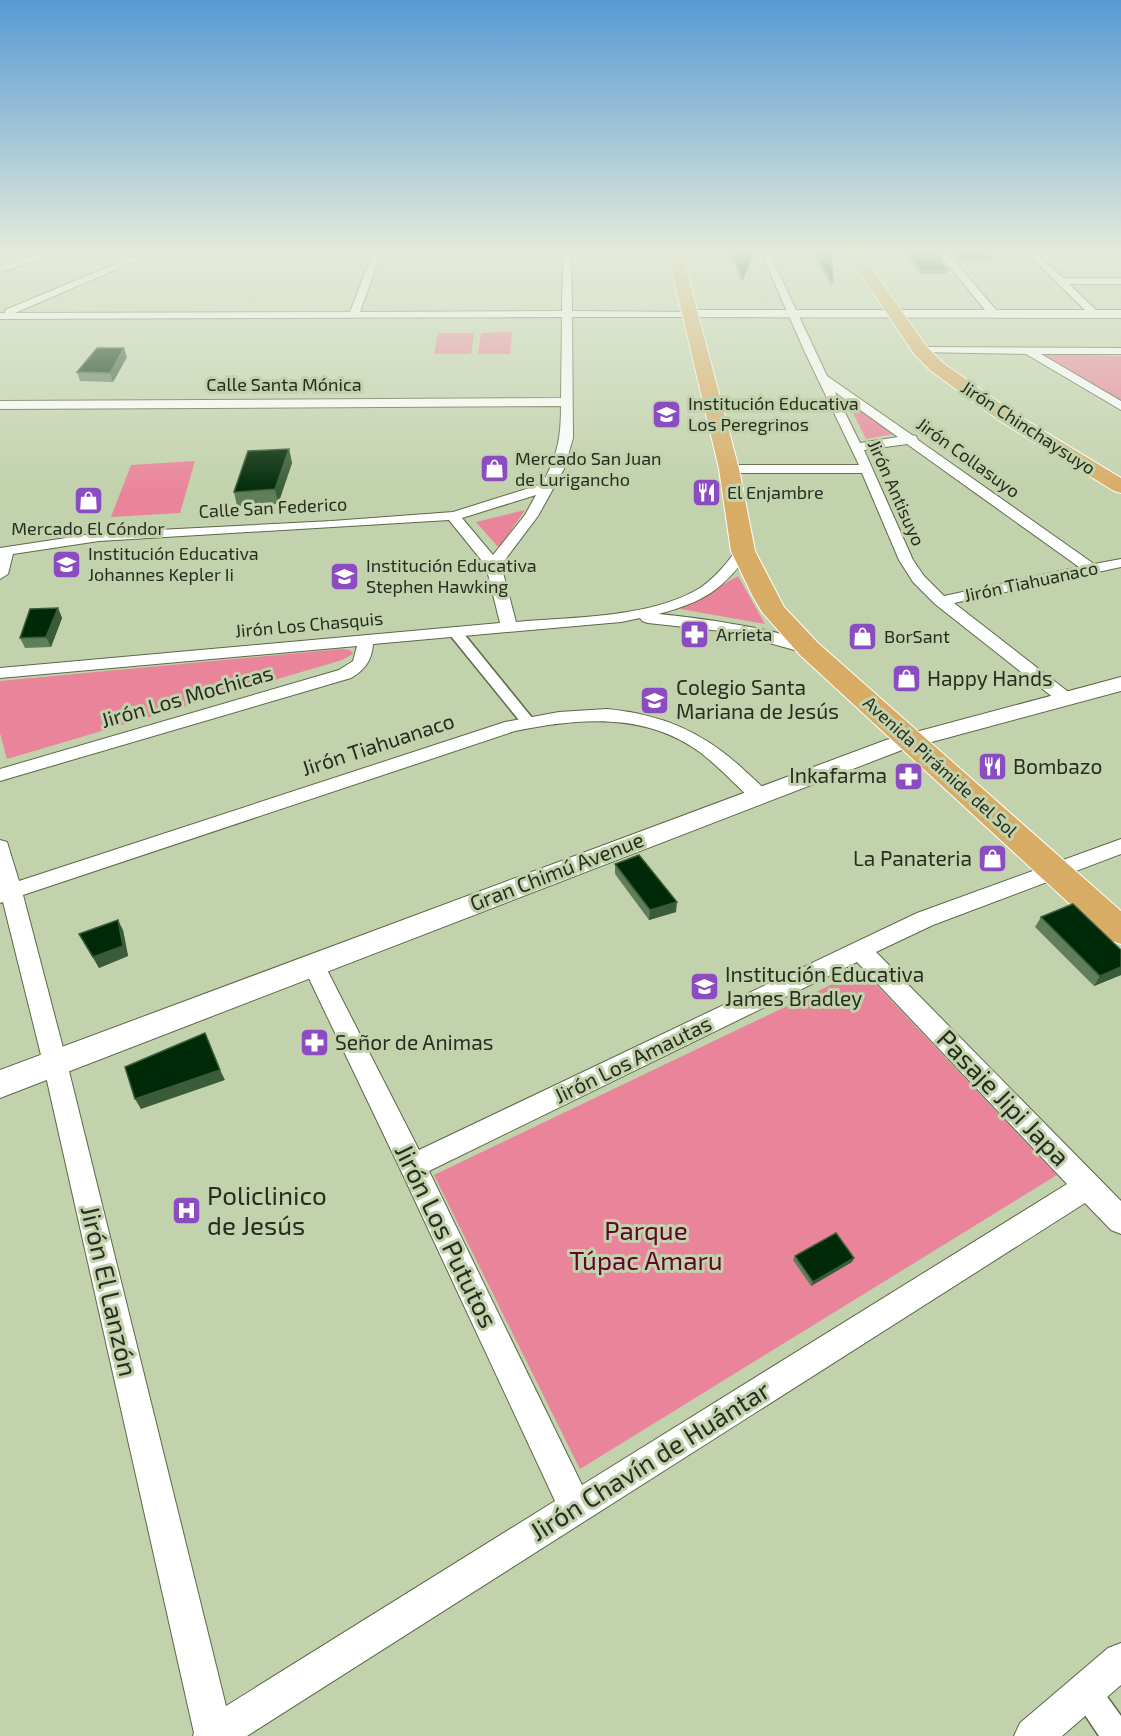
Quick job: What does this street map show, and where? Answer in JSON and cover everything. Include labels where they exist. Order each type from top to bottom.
[{"type":"main road","name":"Avenida Pirámide del Sol","points":[[694,331],[729,469],[743,551],[770,605],[809,649],[1121,931]]},
{"type":"main road","name":"Jirón Chinchaysuyo","points":[[906,331],[920,350],[947,376],[1006,417],[1119,484]]},
{"type":"street","points":[[493,565],[531,516],[557,469],[567,438],[568,331]]},
{"type":"street","name":"Jirón Antisuyo","points":[[802,331],[867,469],[906,560],[918,579],[941,601],[1065,698]]},
{"type":"street","points":[[920,350],[1121,351]]},
{"type":"street","points":[[1029,351],[1121,406]]},
{"type":"street","name":"Jirón Collasuyo","points":[[823,378],[912,439],[1091,569]]},
{"type":"street","name":"Calle Santa Mónica","points":[[0,405],[567,402]]},
{"type":"street","points":[[856,447],[912,439]]},
{"type":"street","points":[[729,469],[867,469]]},
{"type":"street","name":"Calle San Federico","points":[[4,551],[99,537],[332,525],[453,516],[545,487]]},
{"type":"street","points":[[453,516],[493,565],[508,627]]},
{"type":"street","points":[[0,574],[4,551]]},
{"type":"street","name":"Jirón Los Chasquis","points":[[0,673],[621,617],[672,606],[698,597],[719,583],[730,572],[743,551]]},
{"type":"street","name":"Jirón Tiahuanaco","points":[[941,601],[1121,563]]},
{"type":"street","name":"Jirón Los Chasquis","points":[[621,617],[719,624],[775,637],[809,649]]},
{"type":"street","points":[[454,632],[528,722]]},
{"type":"street","name":"Jirón Los Mochicas","points":[[0,775],[345,674],[359,665],[363,658],[364,640]]},
{"type":"street","name":"Gran Chimú Avenue","points":[[0,1084],[759,795],[911,740],[1121,684]]},
{"type":"street","name":"Jirón Tiahuanaco","points":[[5,894],[528,722],[566,715],[597,714],[626,717],[678,730],[701,744],[759,795]]},
{"type":"street","name":"Jirón Los Amautas","points":[[413,1166],[925,919],[1121,846]]},
{"type":"street","name":"Jirón El Lanzón","points":[[0,847],[5,894],[55,1063],[214,1736]]},
{"type":"street","name":"Pasaje Jipi Japa","points":[[860,950],[1121,1221]]},
{"type":"street","name":"Jirón Los Pututos","points":[[314,966],[413,1166],[576,1508]]},
{"type":"street","name":"Jirón Chavín de Huántar","points":[[214,1736],[1088,1186]]},
{"type":"street","points":[[1033,1736],[1121,1661]]},
{"type":"street","points":[[1085,1690],[1117,1736]]},
{"type":"green space","points":[[512,332],[510,354],[478,354],[481,333]]},
{"type":"green space","points":[[438,333],[474,333],[471,354],[434,354]]},
{"type":"green space","points":[[1042,354],[1121,356],[1121,402],[1048,361]]},
{"type":"green space","points":[[846,399],[894,434],[866,439]]},
{"type":"green space","points":[[195,461],[180,513],[111,517],[131,465]]},
{"type":"green space","points":[[525,510],[499,548],[476,522]]},
{"type":"green space","points":[[738,576],[765,624],[680,609]]},
{"type":"green space","points":[[350,650],[353,654],[342,660],[7,759],[0,733],[0,681]]},
{"type":"green space","name":"Parque Túpac Amaru","points":[[862,970],[1057,1175],[580,1469],[434,1175]]},
{"type":"building","points":[[97,348],[124,348],[110,373],[77,372]]},
{"type":"building","points":[[289,449],[275,489],[234,492],[248,451]]},
{"type":"building","points":[[58,608],[46,637],[20,638],[30,609]]},
{"type":"building","points":[[639,855],[677,902],[650,910],[615,864]]},
{"type":"building","points":[[1073,904],[1121,950],[1121,967],[1100,976],[1041,917]]},
{"type":"building","points":[[118,920],[123,946],[93,957],[79,934]]},
{"type":"building","points":[[205,1033],[220,1070],[135,1099],[125,1067]]},
{"type":"building","points":[[836,1233],[854,1258],[813,1282],[795,1256]]},
{"type":"place","name":"Institución Educativa Los Peregrinos","points":[[667,414]]},
{"type":"place","name":"Mercado San Juan de Lurigancho","points":[[494,469]]},
{"type":"place","name":"El Enjambre","points":[[706,493]]},
{"type":"place","name":"Mercado El Cóndor","points":[[88,500]]},
{"type":"place","name":"Institución Educativa Johannes Kepler Ii","points":[[67,564]]},
{"type":"place","name":"Institución Educativa Stephen Hawking","points":[[345,576]]},
{"type":"place","name":"Arrieta","points":[[695,635]]},
{"type":"place","name":"BorSant","points":[[863,637]]},
{"type":"place","name":"Happy Hands","points":[[906,679]]},
{"type":"place","name":"Colegio Santa Mariana de Jesús","points":[[655,700]]},
{"type":"place","name":"Bombazo","points":[[992,767]]},
{"type":"place","name":"Inkafarma","points":[[908,776]]},
{"type":"place","name":"La Panateria","points":[[993,859]]},
{"type":"place","name":"Institución Educativa James Bradley","points":[[704,987]]},
{"type":"place","name":"Señor de Animas","points":[[314,1043]]},
{"type":"place","name":"Policlinico de Jesús","points":[[186,1211]]}]
